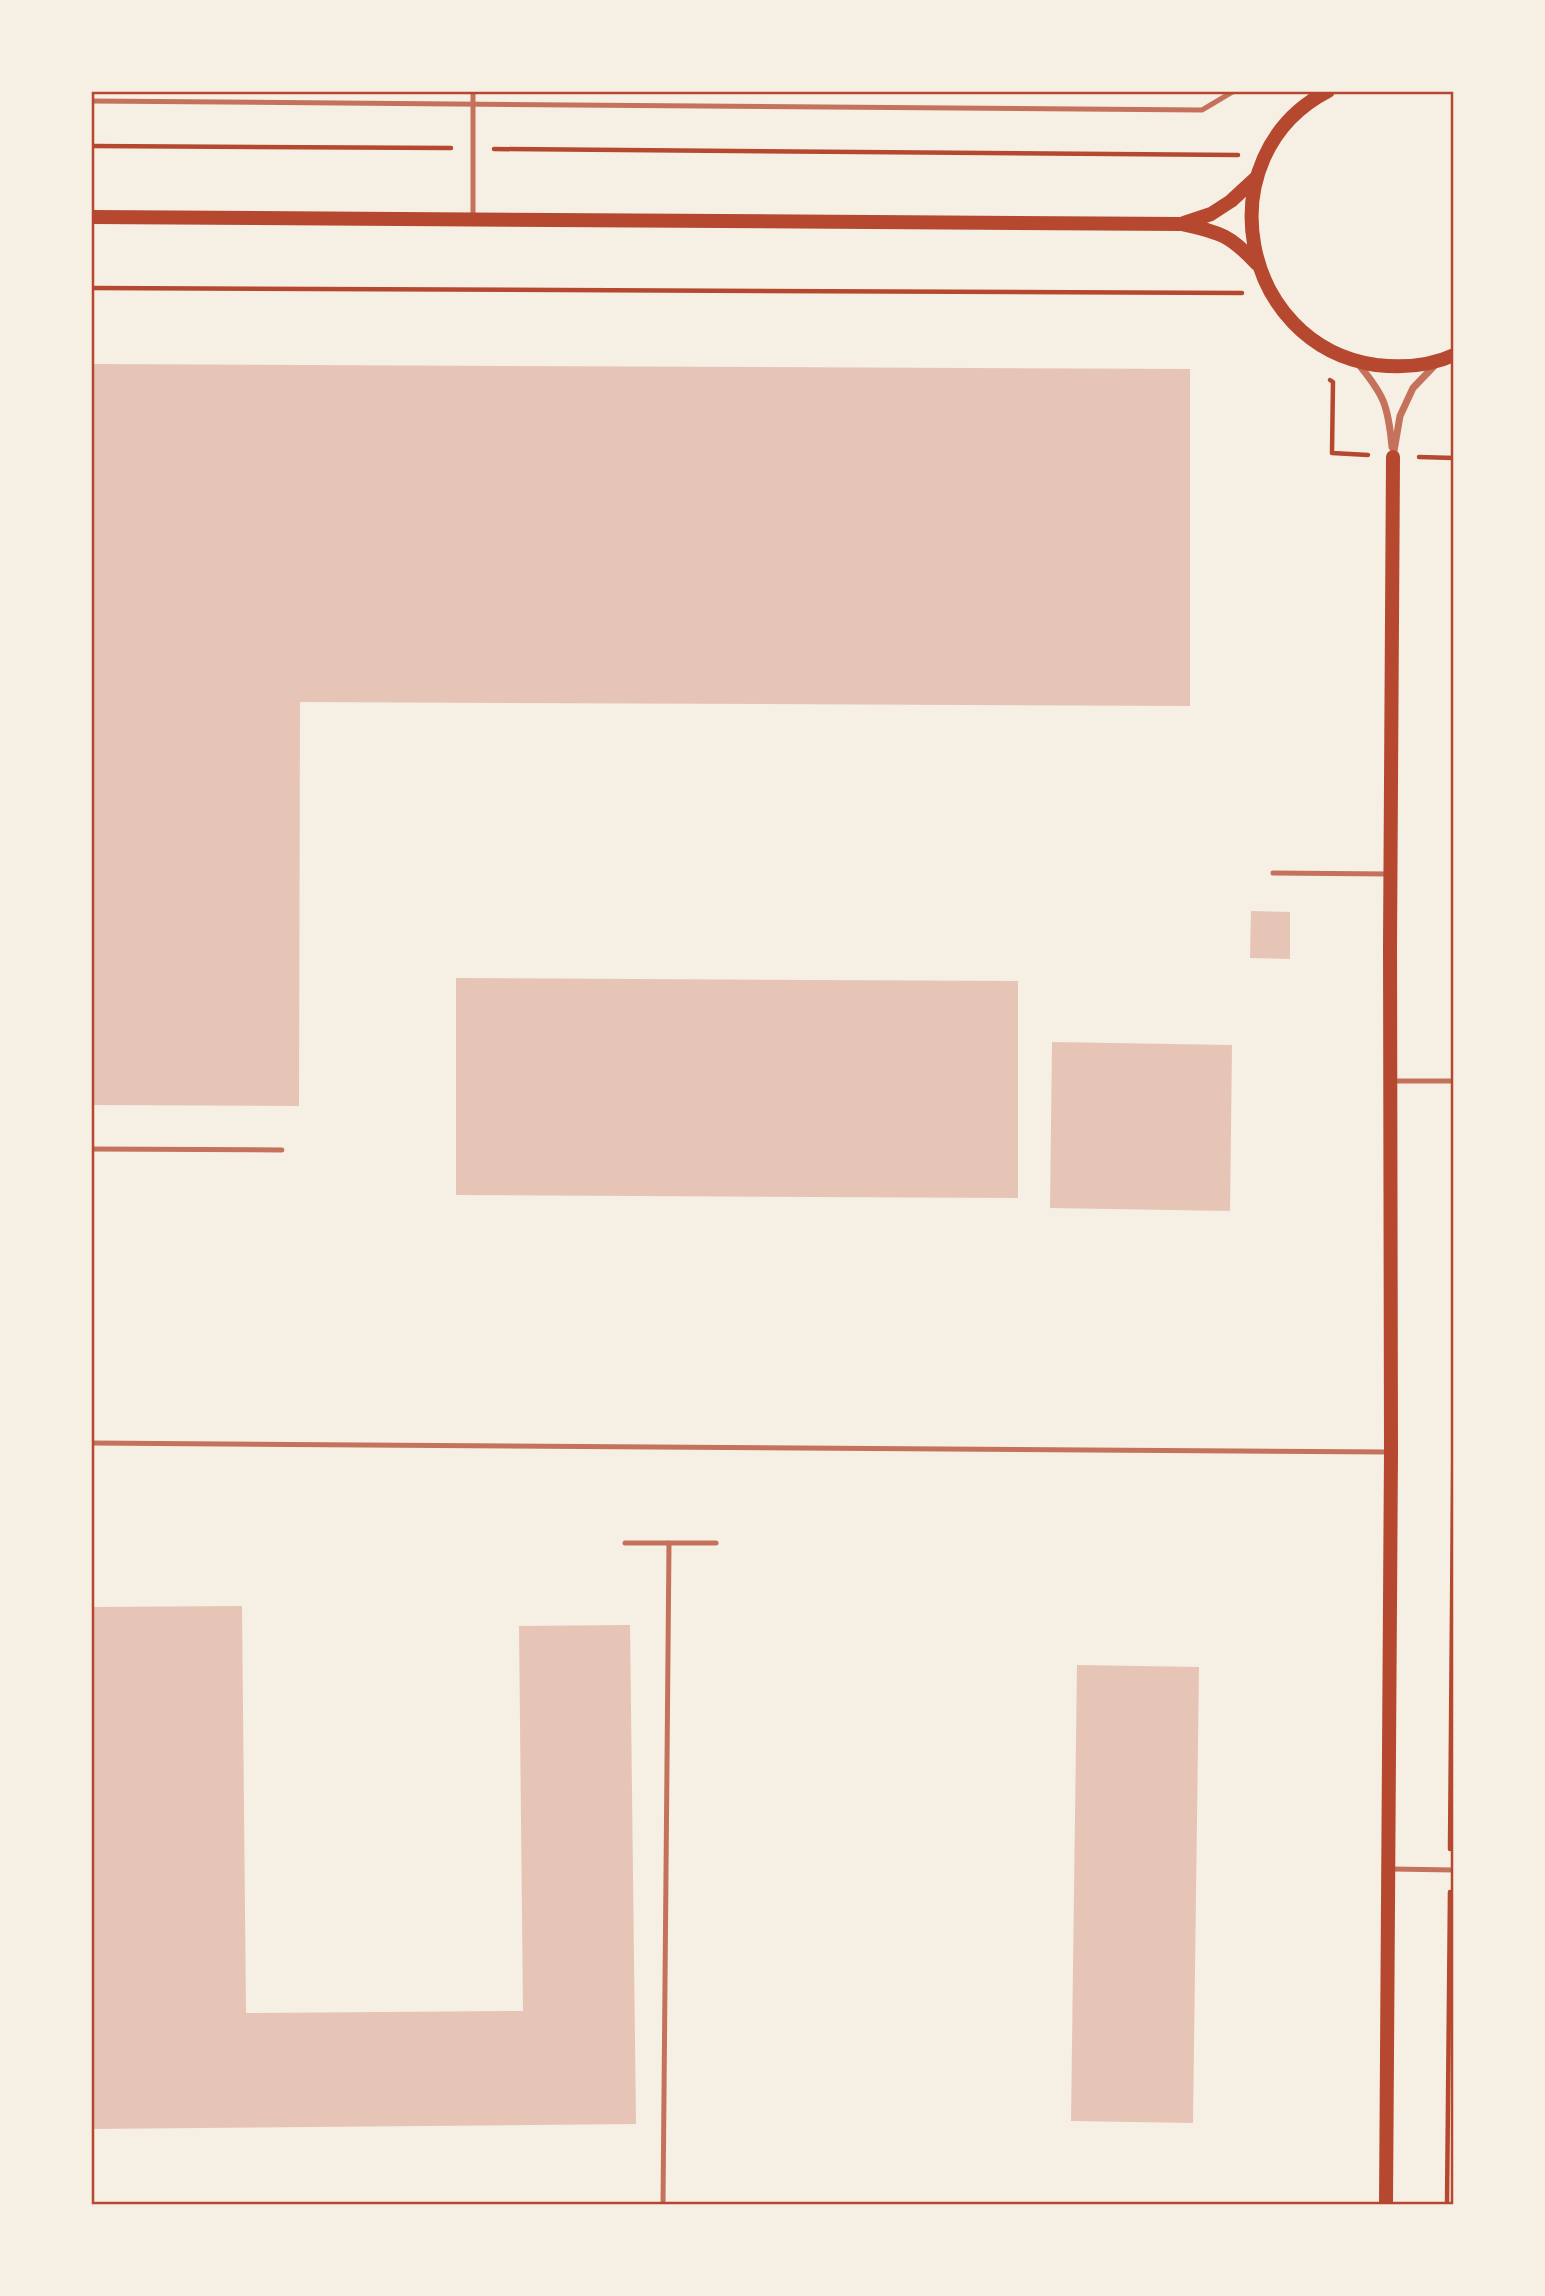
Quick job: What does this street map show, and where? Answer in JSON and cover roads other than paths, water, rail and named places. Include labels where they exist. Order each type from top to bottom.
[{"type":"main road","points":[[1328,91],[1302,108],[1286,125],[1271,145],[1256,178],[1251,215],[1257,264],[1273,297],[1294,324],[1318,344],[1356,360],[1397,366],[1454,355]]},
{"type":"main road","points":[[1182,224],[1211,214],[1231,201],[1256,178]]},
{"type":"main road","points":[[91,217],[1182,224],[1214,231],[1236,241],[1257,264]]},
{"type":"main road","points":[[1386,2205],[1393,457]]},
{"type":"street","points":[[1356,360],[1379,388],[1389,410],[1393,457]]},
{"type":"street","points":[[1393,457],[1401,416],[1413,388],[1439,360]]},
{"type":"lane","points":[[119,91],[119,101]]},
{"type":"lane","points":[[473,91],[473,218]]},
{"type":"lane","points":[[91,101],[1202,110],[1234,91]]},
{"type":"lane","points":[[1273,873],[1390,874]]},
{"type":"lane","points":[[1391,1081],[1454,1081]]},
{"type":"lane","points":[[91,1149],[282,1150]]},
{"type":"lane","points":[[91,1443],[1391,1452]]},
{"type":"lane","points":[[625,1543],[716,1544]]},
{"type":"lane","points":[[663,2205],[669,1543]]},
{"type":"lane","points":[[1388,1869],[1452,1870]]}]
